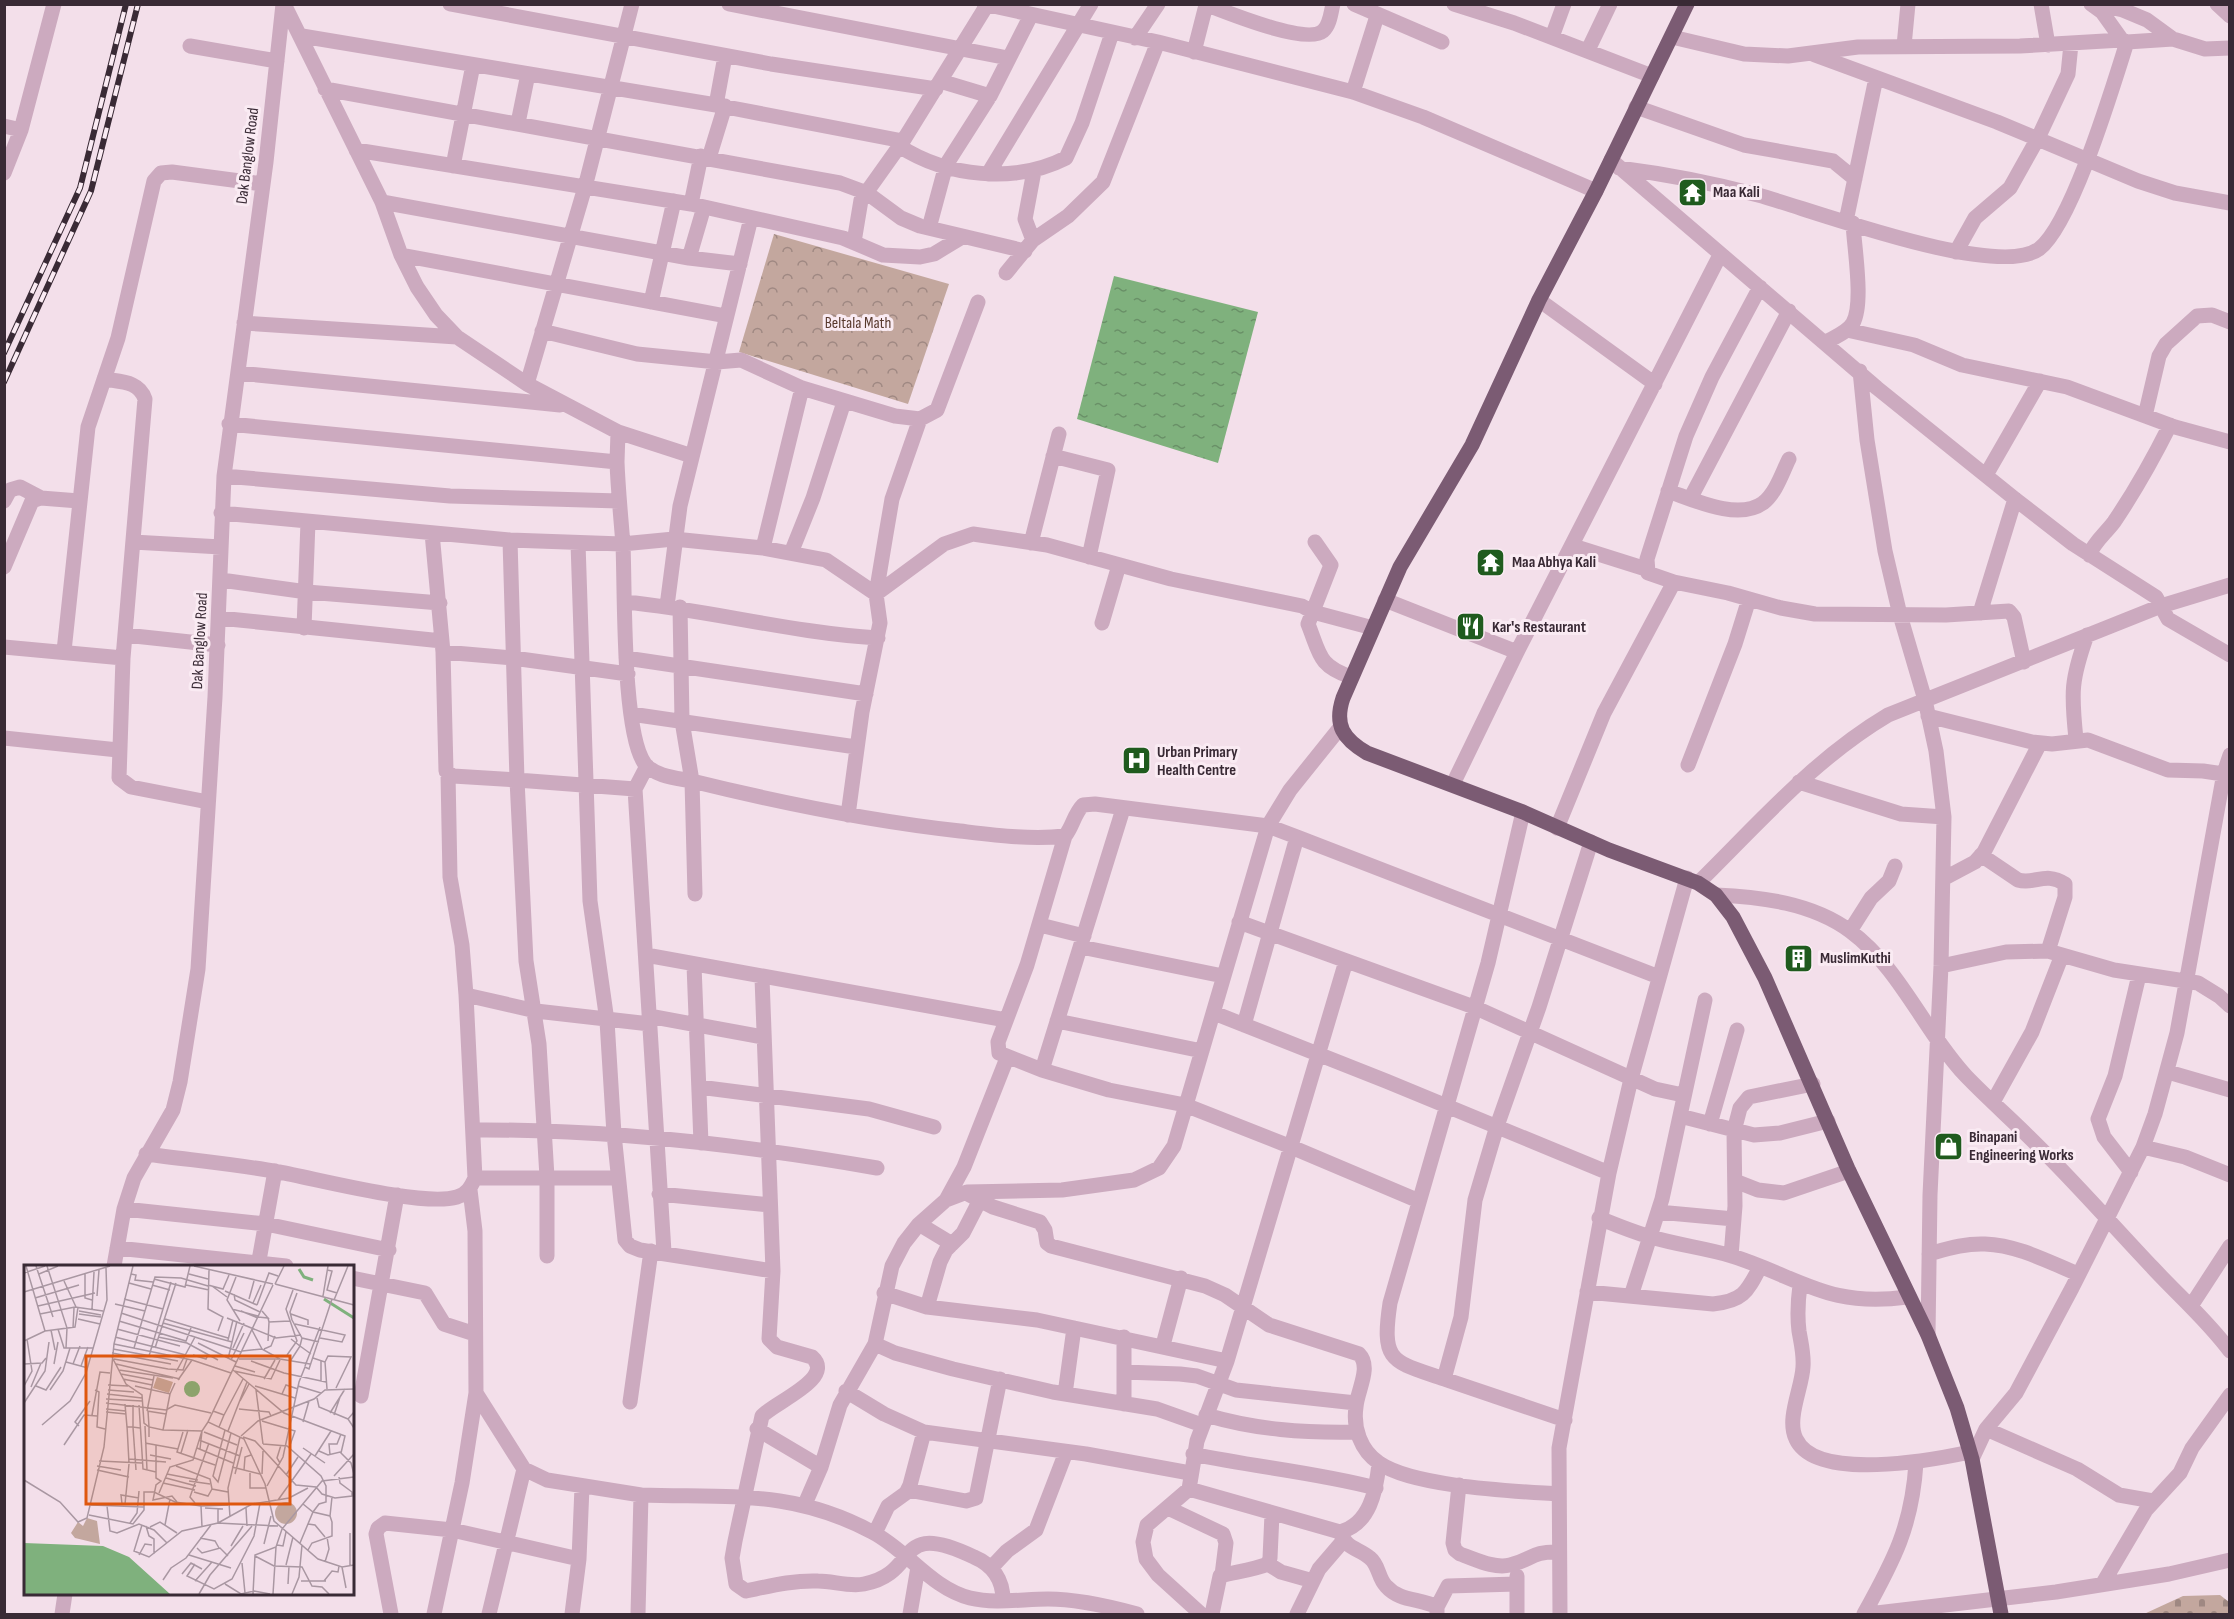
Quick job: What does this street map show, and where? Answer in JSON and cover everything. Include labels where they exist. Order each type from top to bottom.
[{"type":"main road","points":[[1687,4],[1636,107],[1615,164],[1596,191],[1539,300],[1472,445],[1400,567],[1352,676],[1340,708],[1339,729],[1348,742],[1367,753],[1453,784],[1591,842],[1693,880],[1716,895],[1733,917],[1766,978],[1849,1171],[1907,1297],[1928,1335],[1958,1408],[1971,1456],[2000,1607]]},
{"type":"street","points":[[4,173],[21,130],[54,4]]},
{"type":"street","points":[[284,4],[302,36],[325,89],[382,202],[401,255],[417,288],[457,337],[527,384],[618,432],[692,456]]},
{"type":"street","name":"Dak Banglow Road","points":[[114,1265],[124,1209],[146,1154],[173,1110],[180,1082],[198,969],[218,645],[224,477],[229,424],[263,184],[284,4]]},
{"type":"street","points":[[450,4],[725,56],[938,85],[990,96]]},
{"type":"street","points":[[527,384],[585,187],[632,4]]},
{"type":"street","points":[[729,4],[1008,58]]},
{"type":"street","points":[[988,174],[1092,4]]},
{"type":"street","points":[[1135,38],[1158,4]]},
{"type":"street","points":[[1194,52],[1206,5],[1269,26],[1314,34],[1322,32],[1327,26],[1333,4]]},
{"type":"street","points":[[1354,4],[1377,16],[1442,42]]},
{"type":"street","points":[[1454,4],[1588,50],[1652,76]]},
{"type":"street","points":[[1552,37],[1564,4]]},
{"type":"street","points":[[1588,50],[1610,4]]},
{"type":"street","points":[[1904,46],[1908,4]]},
{"type":"street","points":[[2041,4],[2048,45]]},
{"type":"street","points":[[2093,4],[2123,10],[2147,20],[2173,39],[2205,50],[2229,48]]},
{"type":"street","points":[[2093,4],[2125,41]]},
{"type":"street","points":[[2217,4],[2229,16]]},
{"type":"street","points":[[854,242],[859,208],[867,193],[938,85],[985,5],[1158,42],[1353,92],[1423,117],[1596,191]]},
{"type":"street","points":[[929,228],[946,165],[990,96],[1031,15]]},
{"type":"street","points":[[1353,92],[1377,16]]},
{"type":"street","points":[[302,36],[720,106],[901,143],[912,154],[946,165],[988,174],[1019,174],[1034,171],[1066,158],[1082,123],[1112,33]]},
{"type":"street","points":[[1672,37],[1744,54],[1813,54],[1858,47],[2048,45],[2173,39]]},
{"type":"street","points":[[1615,164],[1710,183],[1956,252],[2007,257],[2024,256],[2038,250],[2060,224],[2108,104],[2125,41]]},
{"type":"street","points":[[1006,273],[1029,246],[1074,210],[1103,182],[1158,42]]},
{"type":"street","points":[[1956,252],[1970,224],[2010,188],[2038,138],[2068,74],[2071,44]]},
{"type":"street","points":[[190,46],[277,61]]},
{"type":"street","points":[[1813,54],[2038,138],[2086,161],[2175,193],[2229,203]]},
{"type":"street","points":[[689,258],[705,157],[720,106],[725,56]]},
{"type":"street","points":[[453,166],[473,65]]},
{"type":"street","points":[[518,123],[528,74]]},
{"type":"street","points":[[1826,342],[1847,330],[1856,314],[1858,294],[1850,222],[1855,179],[1876,78]]},
{"type":"street","points":[[325,89],[518,123],[596,140],[815,177],[867,193],[901,218],[929,228],[962,237],[1029,246]]},
{"type":"street","points":[[1636,107],[1744,145],[1833,161],[1855,179]]},
{"type":"street","points":[[4,126],[21,130]]},
{"type":"street","points":[[356,150],[674,201],[854,242],[883,255],[907,258],[934,254],[962,237]]},
{"type":"street","points":[[1615,164],[1720,255],[2015,499],[2089,555],[2156,597],[2168,620],[2229,655]]},
{"type":"street","points":[[1029,246],[1025,219],[1034,171]]},
{"type":"street","points":[[64,651],[88,427],[132,284],[154,181],[161,173],[172,172],[263,184]]},
{"type":"street","points":[[651,302],[674,201]]},
{"type":"street","points":[[382,202],[689,258],[740,264]]},
{"type":"street","points":[[695,894],[692,781],[682,721],[681,666],[674,607],[674,538],[751,218]]},
{"type":"street","points":[[401,255],[726,316]]},
{"type":"street","points":[[1453,784],[1517,652],[1720,255]]},
{"type":"street","points":[[1646,569],[1668,491],[1697,410],[1760,287]]},
{"type":"street","points":[[1539,300],[1655,384]]},
{"type":"street","points":[[542,331],[637,354],[717,362],[741,360],[802,388],[844,402],[895,416],[920,419],[937,410],[978,302]]},
{"type":"street","points":[[1690,498],[1789,311]]},
{"type":"street","points":[[2145,416],[2159,356],[2166,344],[2197,315],[2212,315],[2229,321]]},
{"type":"street","points":[[244,323],[457,337]]},
{"type":"street","points":[[1847,330],[1914,345],[1962,364],[2087,394],[2170,425],[2229,442]]},
{"type":"street","points":[[1860,371],[1874,492],[1900,615],[1925,700],[1936,751],[1944,818],[1928,1335]]},
{"type":"street","points":[[238,373],[565,405]]},
{"type":"street","points":[[104,379],[136,386],[142,391],[145,399],[123,658],[117,770],[123,784],[208,802]]},
{"type":"street","points":[[1986,475],[2040,381]]},
{"type":"street","points":[[763,548],[802,388]]},
{"type":"street","points":[[791,553],[820,476],[844,402]]},
{"type":"street","points":[[848,815],[856,747],[878,638],[880,623],[876,594],[892,499],[920,419]]},
{"type":"street","points":[[229,424],[617,462]]},
{"type":"street","points":[[2089,555],[2095,542],[2112,525],[2138,484],[2170,425]]},
{"type":"street","points":[[618,432],[617,462],[626,658],[634,738],[639,755],[647,766],[661,774],[902,825],[986,834],[1065,836]]},
{"type":"street","points":[[1031,543],[1059,434]]},
{"type":"street","points":[[1053,456],[1108,470],[1089,557]]},
{"type":"street","points":[[1668,491],[1720,507],[1751,508],[1763,503],[1773,492],[1789,459]]},
{"type":"street","points":[[224,477],[450,495],[619,501]]},
{"type":"street","points":[[4,501],[10,490],[20,487],[41,498]]},
{"type":"street","points":[[4,567],[32,501],[41,498],[79,501]]},
{"type":"street","points":[[1980,613],[2015,499]]},
{"type":"street","points":[[221,513],[510,540],[622,544],[674,538],[763,548],[826,560],[876,594]]},
{"type":"street","points":[[304,628],[308,522]]},
{"type":"street","points":[[432,533],[443,647],[450,877],[462,945],[475,1130],[472,1184],[475,1231],[476,1394],[452,1530],[434,1614]]},
{"type":"street","points":[[876,594],[944,544],[973,534],[1031,543],[1171,579],[1302,606],[1313,612],[1373,628]]},
{"type":"street","points":[[510,540],[517,780],[526,961],[536,1011],[547,1177],[548,1256]]},
{"type":"street","points":[[133,542],[221,547]]},
{"type":"street","points":[[1315,542],[1331,565],[1308,624],[1323,661],[1333,671],[1352,676]]},
{"type":"street","points":[[578,543],[585,786],[594,940],[607,1021],[614,1134],[626,1239],[630,1246],[657,1252],[772,1270]]},
{"type":"street","points":[[1573,546],[1646,569],[1648,573],[1674,582],[1815,614],[2012,614],[2024,662]]},
{"type":"street","points":[[1102,623],[1119,565]]},
{"type":"street","points":[[221,580],[307,592],[440,603]]},
{"type":"street","points":[[1557,828],[1604,713],[1674,582]]},
{"type":"street","points":[[1560,1614],[1559,1448],[1599,1218],[1631,1078],[1659,977],[1693,880],[1850,737],[1888,715],[2161,606],[2229,585]]},
{"type":"street","points":[[1688,765],[1731,655],[1749,599]]},
{"type":"street","points":[[1385,600],[1517,652]]},
{"type":"street","points":[[625,602],[674,607],[823,635],[878,638]]},
{"type":"street","points":[[219,618],[628,674]]},
{"type":"street","points":[[125,635],[218,645]]},
{"type":"street","points":[[2076,739],[2071,695],[2074,674],[2087,635]]},
{"type":"street","points":[[4,647],[123,658]]},
{"type":"street","points":[[626,658],[866,694]]},
{"type":"street","points":[[631,714],[856,747]]},
{"type":"street","points":[[1928,716],[2040,743],[2088,740],[2168,770],[2227,774]]},
{"type":"street","points":[[946,1200],[966,1193],[1062,1190],[1134,1180],[1159,1168],[1174,1146],[1268,826],[1290,790],[1339,729]]},
{"type":"street","points":[[4,738],[118,750]]},
{"type":"street","points":[[1943,879],[1975,862],[1981,855],[2040,743]]},
{"type":"street","points":[[1800,1285],[1797,1309],[1803,1367],[1793,1426],[1795,1438],[1801,1447],[1817,1456],[1841,1463],[1916,1463],[1971,1456],[1986,1429],[2016,1393],[2108,1220],[2143,1147],[2168,1072],[2188,980],[2229,755]]},
{"type":"street","points":[[630,1402],[657,1252],[659,1194],[635,789],[647,766]]},
{"type":"street","points":[[448,774],[635,789]]},
{"type":"street","points":[[1799,782],[1893,812],[1944,818]]},
{"type":"street","points":[[1419,1202],[1289,1146],[1185,1105],[1109,1090],[1041,1070],[999,1053],[997,1048],[1040,925],[1065,836],[1077,811],[1083,805],[1268,826],[1659,977]]},
{"type":"street","points":[[1041,1070],[1123,809]]},
{"type":"street","points":[[1524,812],[1501,916],[1390,1303],[1387,1347],[1394,1358],[1410,1367],[1565,1420]]},
{"type":"street","points":[[1244,1025],[1272,933],[1297,837]]},
{"type":"street","points":[[1444,1379],[1461,1317],[1475,1200],[1497,1126],[1530,1034],[1591,842]]},
{"type":"street","points":[[1981,855],[2018,880],[2024,882],[2046,877],[2065,884],[2065,897],[2055,953],[2031,1032],[1993,1102]]},
{"type":"street","points":[[1850,931],[1871,898],[1889,881],[1895,866]]},
{"type":"street","points":[[1716,895],[1751,897],[1792,904],[1822,915],[1850,931],[1896,981],[1937,1042],[2192,1306],[2229,1352]]},
{"type":"street","points":[[1239,922],[1474,1007],[1655,1089],[1683,1095]]},
{"type":"street","points":[[1040,925],[1082,941],[1223,976]]},
{"type":"street","points":[[1941,966],[2006,952],[2055,953],[2139,975],[2188,980],[2207,987],[2229,1005]]},
{"type":"street","points":[[646,955],[762,978],[1006,1020]]},
{"type":"street","points":[[1201,1614],[1158,1575],[1146,1559],[1143,1542],[1147,1525],[1189,1489],[1193,1454],[1227,1361],[1289,1146],[1346,961]]},
{"type":"street","points":[[694,965],[701,1143]]},
{"type":"street","points":[[2131,1172],[2104,1137],[2098,1119],[2115,1076],[2139,975]]},
{"type":"street","points":[[762,978],[772,1270],[769,1339],[777,1347],[812,1357],[819,1368],[817,1376],[811,1382],[771,1407],[762,1416],[743,1496],[732,1558],[733,1576],[739,1589],[746,1591],[797,1581],[868,1583],[889,1575],[905,1555],[926,1542],[938,1542],[981,1560],[992,1568],[1000,1579],[1003,1600]]},
{"type":"street","points":[[466,995],[536,1011],[607,1021],[650,1020],[698,1024],[763,1036]]},
{"type":"street","points":[[1631,1296],[1658,1212],[1705,1000]]},
{"type":"street","points":[[1214,1013],[1609,1173]]},
{"type":"street","points":[[1057,1021],[1202,1050]]},
{"type":"street","points":[[1710,1124],[1737,1030]]},
{"type":"street","points":[[805,1504],[821,1467],[831,1428],[846,1391],[874,1344],[892,1266],[904,1243],[919,1224],[946,1200],[971,1150],[1007,1058]]},
{"type":"street","points":[[2168,1072],[2229,1090]]},
{"type":"street","points":[[1731,1256],[1735,1181],[1734,1131],[1740,1108],[1749,1096],[1813,1084]]},
{"type":"street","points":[[699,1087],[869,1109],[934,1127]]},
{"type":"street","points":[[1680,1116],[1754,1135],[1780,1133],[1828,1121]]},
{"type":"street","points":[[475,1130],[544,1129],[656,1137],[768,1149],[877,1168]]},
{"type":"street","points":[[2143,1147],[2185,1157],[2229,1175]]},
{"type":"street","points":[[146,1154],[275,1171],[397,1195],[457,1197],[472,1184],[547,1177],[618,1178]]},
{"type":"street","points":[[117,1248],[259,1264],[275,1171]]},
{"type":"street","points":[[1735,1181],[1766,1192],[1784,1193],[1849,1171]]},
{"type":"street","points":[[966,1193],[1011,1214],[1040,1221],[1045,1230],[1047,1243],[1051,1246],[1205,1286],[1242,1306],[1269,1325],[1359,1354],[1365,1367],[1356,1403],[1357,1432],[1369,1454],[1379,1464],[1427,1479],[1460,1485],[1558,1494]]},
{"type":"street","points":[[659,1194],[770,1205]]},
{"type":"street","points":[[362,1396],[397,1195]]},
{"type":"street","points":[[927,1307],[939,1262],[963,1233],[980,1200]]},
{"type":"street","points":[[124,1209],[266,1224],[389,1250]]},
{"type":"street","points":[[1658,1212],[1734,1219]]},
{"type":"street","points":[[1599,1218],[1651,1237],[1731,1256],[1800,1285],[1838,1297],[1863,1301],[1907,1297]]},
{"type":"street","points":[[919,1224],[952,1244]]},
{"type":"street","points":[[1929,1254],[1958,1246],[1985,1244],[2021,1252],[2078,1274]]},
{"type":"street","points":[[2192,1306],[2229,1246]]},
{"type":"street","points":[[1587,1292],[1713,1304],[1728,1302],[1740,1297],[1748,1290],[1760,1267]]},
{"type":"street","points":[[354,1278],[425,1293],[444,1324],[475,1334]]},
{"type":"street","points":[[1163,1346],[1181,1278]]},
{"type":"street","points":[[884,1293],[927,1307],[1037,1320],[1227,1361]]},
{"type":"street","points":[[1065,1394],[1074,1328]]},
{"type":"street","points":[[1124,1337],[1124,1404]]},
{"type":"street","points":[[874,1344],[916,1360],[1065,1394],[1157,1409],[1204,1420],[1303,1433],[1357,1432]]},
{"type":"street","points":[[1124,1372],[1197,1376],[1218,1386],[1236,1390],[1356,1403]]},
{"type":"street","points":[[908,1490],[966,1501],[976,1498],[1000,1379]]},
{"type":"street","points":[[846,1391],[884,1414],[924,1432],[1066,1452],[1190,1473]]},
{"type":"street","points":[[476,1394],[524,1469],[547,1480],[641,1495],[743,1496],[805,1504],[837,1514],[875,1533],[954,1592],[971,1598],[1085,1602],[1137,1614]]},
{"type":"street","points":[[2103,1583],[2153,1501],[2180,1473],[2192,1448],[2229,1395]]},
{"type":"street","points":[[758,1429],[821,1467]]},
{"type":"street","points":[[1986,1429],[2077,1469],[2119,1495],[2153,1501]]},
{"type":"street","points":[[875,1533],[888,1506],[908,1490],[924,1432]]},
{"type":"street","points":[[992,1568],[1007,1551],[1036,1530],[1066,1452]]},
{"type":"street","points":[[1193,1454],[1254,1467],[1326,1475],[1376,1488]]},
{"type":"street","points":[[1916,1463],[1912,1501],[1903,1540],[1865,1614],[2000,1607],[2103,1583],[2169,1574],[2229,1560]]},
{"type":"street","points":[[1297,1614],[1313,1581],[1342,1537],[1361,1521],[1376,1488],[1379,1464]]},
{"type":"street","points":[[489,1614],[524,1469]]},
{"type":"street","points":[[1460,1485],[1453,1543],[1455,1550],[1498,1566],[1517,1562],[1543,1552],[1559,1552]]},
{"type":"street","points":[[572,1614],[579,1559],[582,1487]]},
{"type":"street","points":[[1189,1489],[1342,1537],[1348,1547],[1372,1560],[1383,1584],[1390,1591],[1437,1611],[1443,1590],[1454,1584],[1517,1584]]},
{"type":"street","points":[[638,1614],[641,1495]]},
{"type":"street","points":[[1168,1508],[1223,1534],[1226,1543],[1222,1575],[1219,1579],[1212,1614]]},
{"type":"street","points":[[1268,1564],[1272,1514]]},
{"type":"street","points":[[391,1614],[377,1545],[378,1528],[385,1523],[452,1530],[579,1559]]},
{"type":"street","points":[[1517,1562],[1518,1614]]},
{"type":"street","points":[[1222,1575],[1237,1575],[1248,1568],[1268,1564],[1281,1572],[1313,1581]]},
{"type":"street","points":[[910,1614],[918,1567]]},
{"type":"street","points":[[62,1614],[65,1595]]},
{"type":"green space","name":"Beltala Math","points":[[774,234],[949,284],[908,404],[739,352]]},
{"type":"green space","points":[[2220,1595],[2229,1602],[2229,1614],[2144,1614],[2183,1596]]},
{"type":"water","points":[[1114,276],[1258,312],[1218,463],[1077,419]]},
{"type":"railway","points":[[4,353],[80,188],[126,4]]},
{"type":"railway","points":[[4,382],[91,191],[138,4]]},
{"type":"place","name":"Maa Kali","points":[[1692,192]]},
{"type":"place","name":"Maa Abhya Kali","points":[[1491,562]]},
{"type":"place","name":"Kar's Restaurant","points":[[1471,627]]},
{"type":"place","name":"Urban Primary Health Centre","points":[[1136,761]]},
{"type":"place","name":"MuslimKuthi","points":[[1799,958]]},
{"type":"place","name":"Binapani Engineering Works","points":[[1948,1146]]}]
